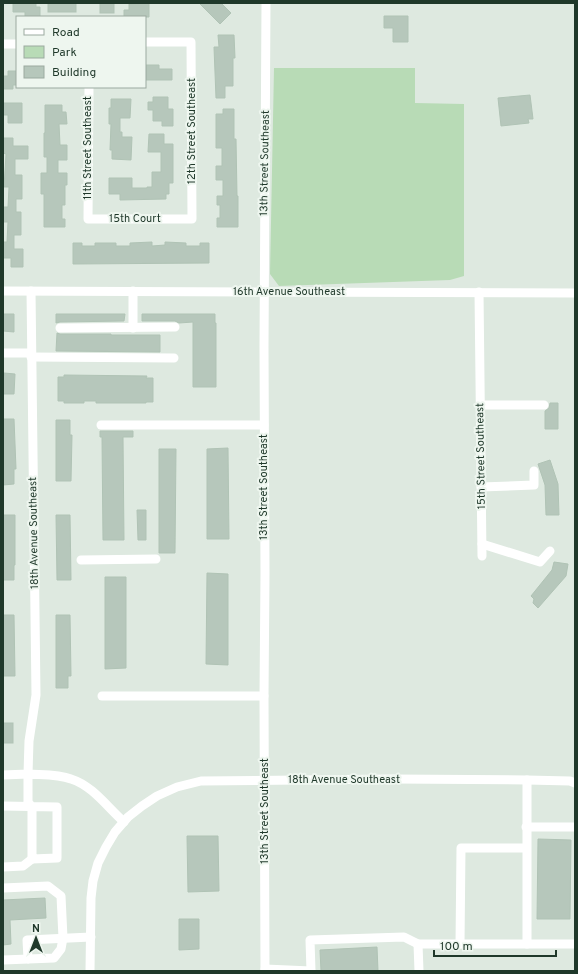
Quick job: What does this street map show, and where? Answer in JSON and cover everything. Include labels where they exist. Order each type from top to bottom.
[{"type":"street","name":"13th Street Southeast","points":[[265,970],[264,292],[266,3]]},
{"type":"street","name":"12th Street Southeast","points":[[146,42],[191,42],[192,219]]},
{"type":"street","points":[[3,44],[16,44]]},
{"type":"street","name":"11th Street Southeast","points":[[88,88],[88,210]]},
{"type":"street","name":"15th Court","points":[[88,210],[88,219],[192,219]]},
{"type":"street","name":"16th Avenue Southeast","points":[[3,291],[575,293]]},
{"type":"street","name":"18th Avenue Southeast","points":[[31,291],[36,695],[29,741],[28,774],[28,802],[32,807],[32,859]]},
{"type":"street","points":[[133,291],[133,328]]},
{"type":"street","name":"15th Street Southeast","points":[[479,292],[482,556]]},
{"type":"street","points":[[60,328],[175,328]]},
{"type":"street","points":[[3,353],[174,358]]},
{"type":"street","points":[[480,405],[544,405]]},
{"type":"street","points":[[101,426],[264,425]]},
{"type":"street","points":[[481,487],[534,485],[534,471]]},
{"type":"street","points":[[482,544],[540,562],[550,551]]},
{"type":"street","points":[[81,560],[156,560]]},
{"type":"street","points":[[102,696],[264,696]]},
{"type":"street","points":[[3,775],[56,775],[71,779],[84,785],[94,793],[124,822]]},
{"type":"street","name":"18th Avenue Southeast","points":[[90,971],[91,898],[93,881],[98,863],[106,847],[128,817],[157,796],[177,787],[201,781],[265,780],[527,780],[570,781],[575,783]]},
{"type":"street","points":[[527,780],[527,944]]},
{"type":"street","points":[[3,806],[57,807],[57,858],[32,859],[23,866],[3,867]]},
{"type":"street","points":[[526,828],[575,827]]},
{"type":"street","points":[[460,944],[461,848],[526,848]]},
{"type":"street","points":[[3,888],[48,886],[61,896],[63,938],[61,949],[54,958],[3,960]]},
{"type":"street","points":[[28,959],[27,940],[91,937]]},
{"type":"street","points":[[265,970],[311,971],[310,940],[404,937],[418,944],[575,944]]},
{"type":"street","points":[[418,944],[418,971]]},
{"type":"green space","points":[[274,68],[415,68],[415,103],[464,104],[464,276],[450,280],[279,286],[270,274]]},
{"type":"building","points":[[13,3],[36,3],[36,7],[40,7],[40,16],[25,16],[25,12],[13,12]]},
{"type":"building","points":[[48,3],[76,3],[76,12],[48,12]]},
{"type":"building","points":[[100,3],[114,3],[114,13],[100,13]]},
{"type":"building","points":[[149,3],[149,17],[124,16],[124,10],[129,10],[129,4]]},
{"type":"building","points":[[199,3],[221,3],[231,13],[220,24]]},
{"type":"building","points":[[384,16],[408,16],[408,42],[393,42],[393,28],[384,28]]},
{"type":"building","points":[[218,35],[234,35],[235,58],[233,58],[233,86],[225,86],[225,98],[216,98],[214,47],[219,47]]},
{"type":"building","points":[[146,65],[159,65],[159,69],[172,69],[172,80],[146,80]]},
{"type":"building","points":[[8,71],[16,71],[16,85],[13,85],[13,89],[3,89],[3,76],[8,76]]},
{"type":"building","points":[[530,95],[533,119],[528,119],[529,123],[501,126],[498,98]]},
{"type":"building","points":[[153,97],[168,97],[168,109],[173,109],[173,126],[162,126],[162,121],[153,121],[153,110],[148,110],[148,102],[153,102]]},
{"type":"building","points":[[111,99],[131,99],[130,118],[120,118],[120,132],[122,132],[122,137],[132,137],[131,160],[112,159],[112,150],[110,150],[111,124],[109,124],[109,108],[111,108]]},
{"type":"building","points":[[3,103],[22,103],[22,123],[8,123],[8,115],[3,115]]},
{"type":"building","points":[[45,105],[62,105],[62,112],[66,112],[67,124],[59,124],[60,145],[67,145],[67,160],[58,160],[58,173],[67,173],[67,185],[65,185],[65,205],[62,205],[62,219],[65,219],[65,227],[44,227],[44,194],[41,194],[41,173],[47,173],[47,157],[44,157]]},
{"type":"building","points":[[223,109],[234,109],[238,227],[217,227],[217,218],[220,218],[220,205],[217,205],[217,196],[223,196],[223,180],[216,180],[216,166],[222,166],[222,148],[216,148],[216,114],[223,114]]},
{"type":"building","points":[[149,134],[164,134],[164,144],[173,144],[173,183],[169,183],[169,194],[166,194],[166,199],[120,200],[120,194],[109,194],[109,178],[132,178],[132,188],[152,187],[152,172],[161,172],[161,152],[148,152]]},
{"type":"building","points":[[3,138],[13,138],[13,146],[28,146],[28,159],[15,159],[15,175],[22,175],[22,199],[16,199],[16,212],[21,212],[21,235],[14,235],[14,249],[23,249],[23,267],[11,267],[11,258],[3,258],[3,242],[7,242],[8,222],[3,222],[3,207],[8,207],[9,187],[4,187],[6,154],[3,153]]},
{"type":"building","points":[[152,242],[152,246],[165,245],[165,242],[186,243],[186,246],[200,246],[200,243],[209,243],[209,263],[73,264],[73,243],[82,243],[82,246],[95,246],[95,243],[116,243],[116,246],[130,246],[130,243]]},
{"type":"building","points":[[3,314],[14,314],[14,332],[3,331]]},
{"type":"building","points":[[56,314],[125,314],[124,321],[56,323]]},
{"type":"building","points":[[142,314],[215,314],[216,387],[193,387],[193,322],[179,323],[175,321],[142,321]]},
{"type":"building","points":[[57,333],[160,335],[160,352],[56,351]]},
{"type":"building","points":[[4,373],[15,374],[14,394],[3,394]]},
{"type":"building","points":[[64,375],[147,376],[146,378],[153,378],[153,402],[96,403],[96,401],[84,401],[84,403],[64,403],[64,401],[58,401],[58,377],[64,377]]},
{"type":"building","points":[[550,403],[558,403],[558,429],[545,429],[545,411],[549,408]]},
{"type":"building","points":[[3,419],[14,419],[16,469],[14,469],[14,484],[3,485]]},
{"type":"building","points":[[56,420],[70,420],[70,435],[72,435],[71,481],[56,481]]},
{"type":"building","points":[[100,431],[133,431],[133,437],[123,437],[124,540],[103,540],[102,437],[100,437]]},
{"type":"building","points":[[228,448],[229,539],[207,539],[207,449]]},
{"type":"building","points":[[159,449],[176,449],[175,553],[159,553]]},
{"type":"building","points":[[550,460],[558,484],[559,515],[546,515],[545,485],[538,464]]},
{"type":"building","points":[[137,510],[146,510],[146,540],[138,540]]},
{"type":"building","points":[[3,515],[15,515],[14,580],[3,580]]},
{"type":"building","points":[[56,515],[70,515],[71,580],[57,580]]},
{"type":"building","points":[[554,562],[568,564],[566,576],[538,608],[533,603],[534,599],[531,596],[552,570]]},
{"type":"building","points":[[207,573],[228,574],[228,665],[206,664]]},
{"type":"building","points":[[105,577],[126,577],[126,668],[105,669]]},
{"type":"building","points":[[3,615],[14,615],[15,676],[3,676]]},
{"type":"building","points":[[56,615],[70,615],[71,676],[68,676],[68,688],[56,688]]},
{"type":"building","points":[[3,723],[13,723],[13,743],[3,743]]},
{"type":"building","points":[[187,836],[218,836],[219,891],[188,892]]},
{"type":"building","points":[[538,839],[571,840],[570,919],[537,919]]},
{"type":"building","points":[[45,898],[46,918],[10,920],[11,944],[3,945],[3,900]]},
{"type":"building","points":[[179,919],[199,919],[199,949],[179,950]]},
{"type":"building","points":[[377,947],[378,971],[321,971],[320,950]]}]
